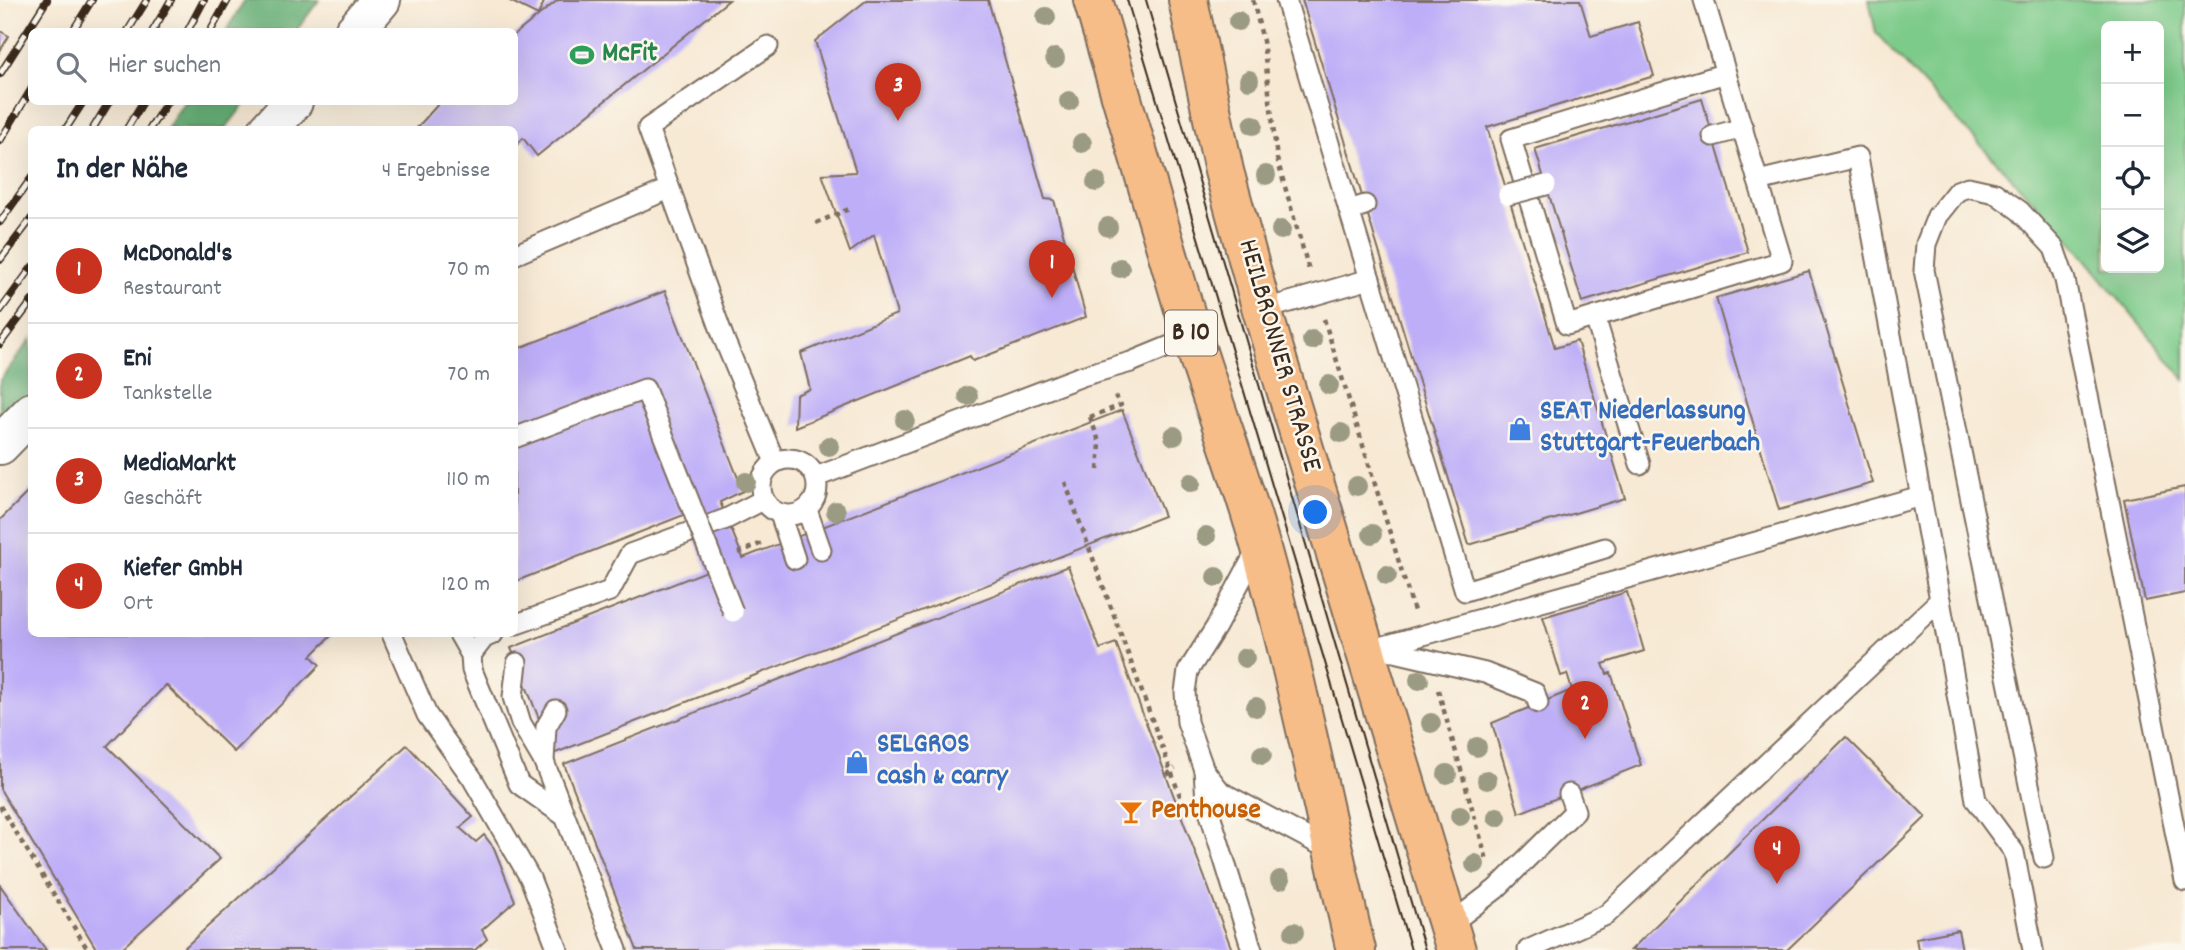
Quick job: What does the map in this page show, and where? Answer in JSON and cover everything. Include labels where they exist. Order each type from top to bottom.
[{"type":"main road","name":"B 10","points":[[1093,0],[1192,337],[1260,544],[1293,665],[1356,950]]},
{"type":"main road","name":"HEILBRONNER STRASSE","points":[[1188,0],[1224,171],[1262,310],[1371,646],[1453,938]]},
{"type":"street","points":[[357,28],[381,0]]},
{"type":"street","points":[[272,126],[290,105]]},
{"type":"street","points":[[0,445],[28,416]]},
{"type":"lane","points":[[1286,0],[1357,208],[1370,278],[1465,591],[1605,548]]},
{"type":"lane","points":[[1704,0],[1726,73],[1742,128],[1782,261],[1567,325],[1517,192],[1511,139],[1726,73]]},
{"type":"lane","points":[[768,46],[648,128],[724,340],[775,462]]},
{"type":"lane","points":[[1713,136],[1742,128]]},
{"type":"lane","points":[[1758,181],[1858,157],[1976,800],[2014,852],[2033,950]]},
{"type":"lane","points":[[1517,192],[1546,185]]},
{"type":"lane","points":[[2044,858],[1924,270],[1926,244],[1937,216],[1951,197],[1968,187],[1995,193],[2020,211],[2054,248],[2064,280],[2185,881]]},
{"type":"lane","points":[[518,254],[669,189]]},
{"type":"lane","points":[[1262,310],[1370,278]]},
{"type":"lane","points":[[1595,317],[1640,464]]},
{"type":"lane","points":[[816,477],[1082,376],[1131,362],[1192,337]]},
{"type":"lane","points":[[518,437],[645,389],[733,612]]},
{"type":"lane","points":[[791,458],[807,464],[816,477],[817,495],[807,510],[798,514],[780,514],[770,509],[763,500],[761,478],[775,462],[791,458]]},
{"type":"lane","points":[[1371,646],[1421,635],[1921,496]]},
{"type":"lane","points":[[518,624],[610,591],[630,555],[726,519],[763,500]]},
{"type":"lane","points":[[807,510],[821,550]]},
{"type":"lane","points":[[780,514],[795,559]]},
{"type":"lane","points":[[1252,950],[1206,801],[1204,770],[1186,722],[1185,692],[1188,671],[1216,627],[1260,544]]},
{"type":"lane","points":[[1528,950],[1606,915],[1940,600]]},
{"type":"lane","points":[[393,637],[427,715],[472,778],[525,870],[558,950]]},
{"type":"lane","points":[[461,637],[471,655]]},
{"type":"lane","points":[[486,637],[471,655],[470,662],[519,784],[564,815]]},
{"type":"lane","points":[[1371,646],[1485,673],[1535,693],[1538,703]]},
{"type":"lane","points":[[517,663],[513,697],[521,723],[544,762],[617,950]]},
{"type":"lane","points":[[513,697],[534,711],[556,710],[546,727],[544,762]]},
{"type":"lane","points":[[1204,770],[1221,792],[1332,851]]},
{"type":"lane","points":[[1453,938],[1496,890],[1575,811],[1569,794]]},
{"type":"path","points":[[1253,0],[1263,41],[1277,159],[1421,635]]},
{"type":"path","points":[[816,223],[849,209]]},
{"type":"path","points":[[1098,470],[1100,444],[1090,416],[1121,405],[1117,395]]},
{"type":"path","points":[[1065,482],[1187,815]]},
{"type":"path","points":[[737,554],[764,542]]},
{"type":"path","points":[[1429,660],[1496,890]]},
{"type":"path","points":[[0,806],[88,950]]},
{"type":"green space","points":[[245,0],[319,0],[298,28],[228,28]]},
{"type":"green space","points":[[1869,0],[2185,0],[2185,380],[2077,248],[1876,33]]},
{"type":"green space","points":[[182,105],[244,105],[227,126],[169,126]]},
{"type":"green space","points":[[28,343],[28,400],[0,433],[0,380]]},
{"type":"building","points":[[508,0],[545,0],[538,15]]},
{"type":"building","points":[[558,0],[729,0],[537,156],[523,138],[518,144],[518,126],[419,126],[437,105],[518,105],[518,32]]},
{"type":"building","points":[[867,0],[988,0],[1045,199],[1054,200],[1086,317],[973,361],[970,356],[795,427],[796,395],[810,389],[801,353],[897,314],[874,235],[850,252],[822,174],[856,172],[815,41]]},
{"type":"building","points":[[1302,0],[1580,0],[1591,36],[1638,22],[1654,76],[1487,127],[1555,348],[1577,341],[1625,498],[1469,545]]},
{"type":"building","points":[[0,31],[9,36],[0,51]]},
{"type":"building","points":[[1702,99],[1748,252],[1582,302],[1535,149]]},
{"type":"building","points":[[1809,271],[1873,483],[1779,510],[1716,298]]},
{"type":"building","points":[[665,291],[743,491],[720,502],[743,558],[1122,410],[1164,516],[553,754],[511,648],[707,571],[686,514],[518,580],[518,348]]},
{"type":"building","points":[[2185,487],[2185,593],[2145,601],[2124,499]]},
{"type":"building","points":[[28,492],[28,637],[330,637],[311,656],[320,665],[234,752],[166,685],[107,746],[220,859],[120,950],[97,950],[0,789],[0,520]]},
{"type":"building","points":[[1068,566],[1100,649],[1116,643],[1232,950],[637,950],[564,764]]},
{"type":"building","points":[[1627,592],[1644,651],[1603,664],[1607,674],[1611,673],[1641,765],[1519,813],[1492,723],[1572,690],[1567,674],[1561,676],[1543,617]]},
{"type":"building","points":[[1846,737],[1926,817],[1787,950],[1631,950]]},
{"type":"building","points":[[407,745],[473,817],[460,828],[476,842],[484,835],[494,848],[515,901],[482,930],[487,939],[475,950],[182,950]]},
{"type":"building","points":[[0,885],[46,950],[0,950]]},
{"type":"building","points":[[1958,930],[1962,950],[1918,950],[1916,938]]},
{"type":"tram line","points":[[1127,0],[1411,950]]},
{"type":"tram line","points":[[1146,0],[1425,950]]},
{"type":"railway","points":[[29,28],[47,0]]},
{"type":"railway","points":[[74,28],[92,0]]},
{"type":"railway","points":[[130,28],[147,0]]},
{"type":"railway","points":[[154,28],[171,0]]},
{"type":"railway","points":[[189,28],[204,0]]},
{"type":"railway","points":[[212,28],[228,0]]},
{"type":"railway","points":[[0,74],[28,30]]},
{"type":"railway","points":[[0,141],[28,95]]},
{"type":"railway","points":[[68,126],[81,105]]},
{"type":"railway","points":[[94,126],[107,105]]},
{"type":"railway","points":[[128,126],[141,105]]},
{"type":"railway","points":[[152,126],[165,105]]},
{"type":"railway","points":[[0,222],[28,183]]},
{"type":"railway","points":[[0,260],[28,223]]},
{"type":"railway","points":[[0,311],[28,272]]},
{"type":"railway","points":[[0,344],[28,306]]},
{"type":"place","name":"McFit","points":[[582,55]]},
{"type":"place","name":"MediaMarkt","points":[[898,121]]},
{"type":"place","name":"McDonald's","points":[[1052,298]]},
{"type":"place","name":"SEAT Niederlassung Stuttgart-Feuerbach","points":[[1520,429]]},
{"type":"place","name":"Eni","points":[[1585,739]]},
{"type":"place","name":"SELGROS cash & carry","points":[[857,762]]},
{"type":"place","name":"Penthouse","points":[[1131,812]]},
{"type":"place","name":"Kiefer GmbH","points":[[1777,884]]}]
